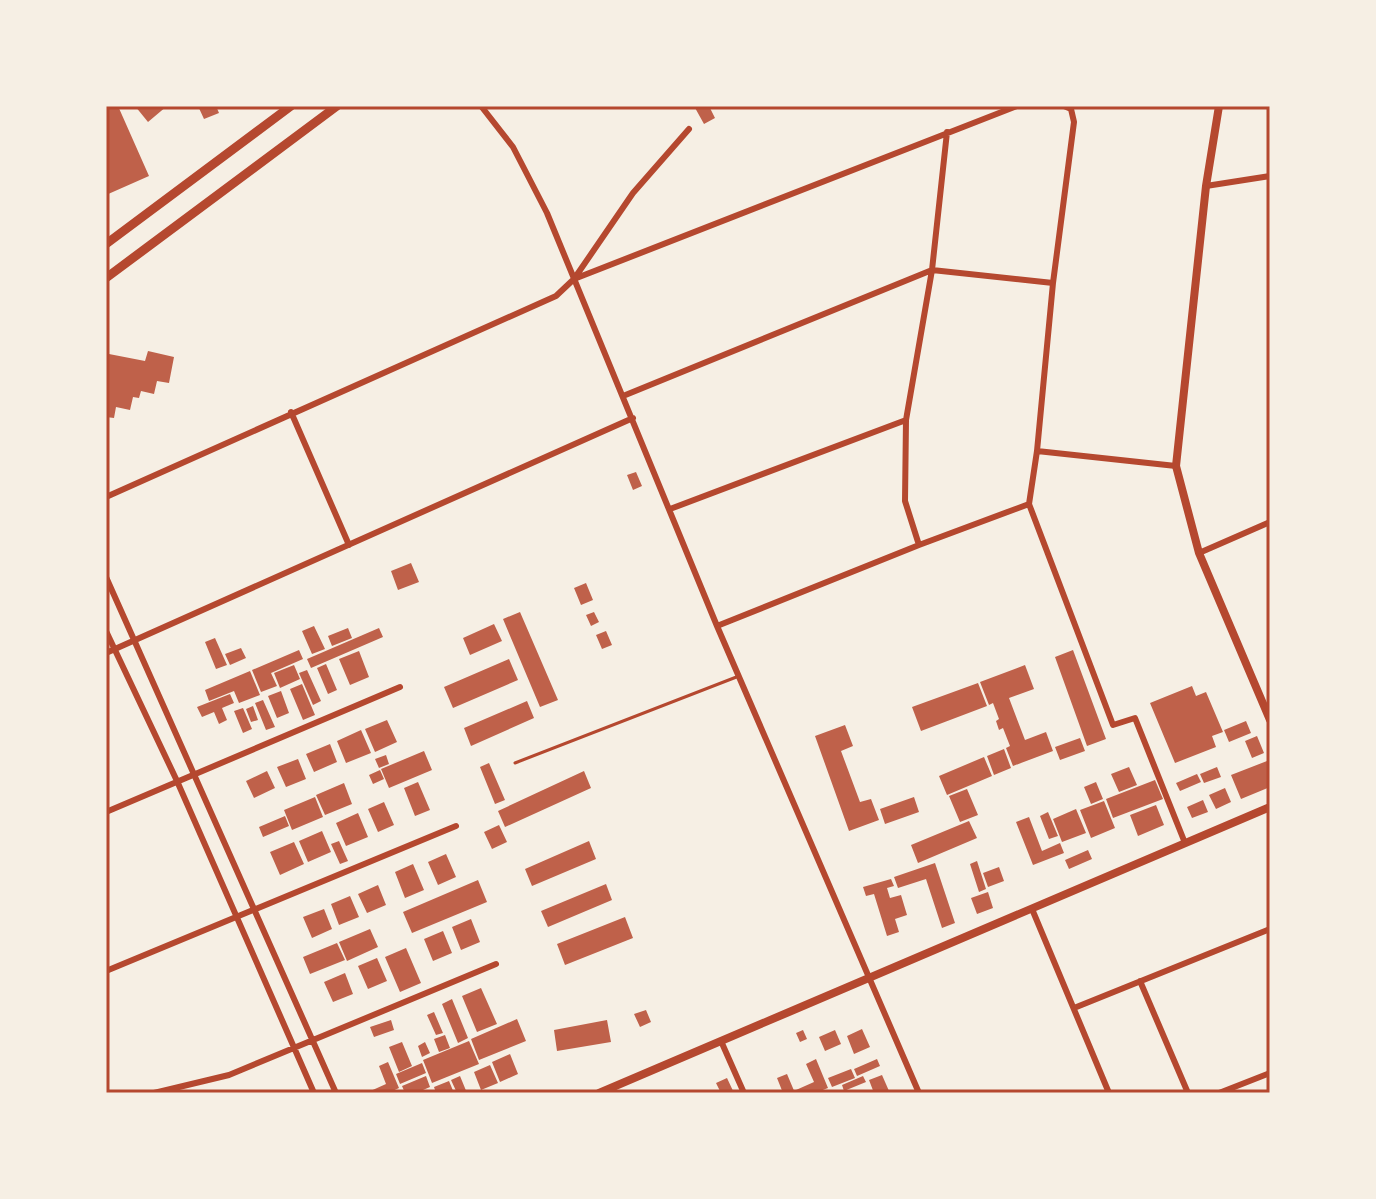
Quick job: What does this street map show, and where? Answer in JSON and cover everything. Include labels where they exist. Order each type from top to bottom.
[{"type":"main road","points":[[106,244],[291,106]]},
{"type":"main road","points":[[106,278],[337,106]]},
{"type":"street","points":[[481,106],[513,147],[547,213],[717,626],[919,1093]]},
{"type":"street","points":[[574,279],[1017,106]]},
{"type":"street","points":[[1064,106],[1071,109],[1074,122],[1029,504],[1113,725],[1135,718],[1185,843]]},
{"type":"street","points":[[1219,106],[1206,186],[1176,466],[1199,553],[1270,720]]},
{"type":"street","points":[[106,497],[556,296],[574,279],[633,193],[689,129]]},
{"type":"street","points":[[919,545],[905,501],[906,420],[932,270],[947,132]]},
{"type":"street","points":[[1206,186],[1270,176]]},
{"type":"street","points":[[623,396],[932,270],[1053,283]]},
{"type":"street","points":[[291,412],[349,545]]},
{"type":"street","points":[[106,653],[633,418]]},
{"type":"street","points":[[670,509],[906,420]]},
{"type":"street","points":[[1037,451],[1176,466]]},
{"type":"street","points":[[717,626],[1029,504]]},
{"type":"street","points":[[1199,553],[1270,522]]},
{"type":"street","points":[[106,577],[336,1093]]},
{"type":"street","points":[[106,631],[177,781],[314,1093]]},
{"type":"street","points":[[106,812],[400,687]]},
{"type":"street","points":[[599,1093],[1270,807]]},
{"type":"street","points":[[106,971],[456,826]]},
{"type":"street","points":[[1032,909],[1109,1093]]},
{"type":"street","points":[[1074,1008],[1270,929]]},
{"type":"street","points":[[154,1093],[229,1075],[496,964]]},
{"type":"street","points":[[1140,981],[1188,1093]]},
{"type":"street","points":[[721,1041],[744,1093]]},
{"type":"street","points":[[1219,1093],[1270,1073]]},
{"type":"lane","points":[[515,763],[739,676]]},
{"type":"building","points":[[118,106],[149,176],[106,195],[106,110]]},
{"type":"building","points":[[135,106],[167,106],[148,122]]},
{"type":"building","points":[[198,106],[216,106],[219,113],[204,119]]},
{"type":"building","points":[[694,106],[709,106],[715,118],[704,124]]},
{"type":"building","points":[[148,351],[174,357],[169,383],[157,381],[154,394],[141,391],[139,398],[133,397],[130,410],[116,407],[114,418],[106,417],[106,366],[109,354],[145,361]]},
{"type":"building","points":[[636,472],[642,486],[633,490],[627,475]]},
{"type":"building","points":[[411,563],[419,582],[398,590],[391,571]]},
{"type":"building","points":[[586,583],[593,600],[581,605],[574,588]]},
{"type":"building","points":[[520,612],[558,700],[540,707],[503,619]]},
{"type":"building","points":[[594,612],[599,622],[591,626],[586,615]]},
{"type":"building","points":[[494,624],[502,641],[470,655],[463,638]]},
{"type":"building","points":[[314,626],[325,649],[312,654],[302,631]]},
{"type":"building","points":[[348,628],[352,638],[332,646],[328,636]]},
{"type":"building","points":[[379,628],[383,637],[311,668],[307,659]]},
{"type":"building","points":[[606,631],[612,645],[602,649],[596,635]]},
{"type":"building","points":[[215,638],[227,665],[216,669],[205,642]]},
{"type":"building","points":[[241,648],[246,658],[230,665],[225,654]]},
{"type":"building","points":[[299,650],[303,659],[271,673],[277,686],[261,692],[252,670]]},
{"type":"building","points":[[1073,650],[1106,739],[1087,746],[1055,657]]},
{"type":"building","points":[[359,651],[369,677],[350,685],[339,659]]},
{"type":"building","points":[[509,659],[518,680],[453,708],[444,687]]},
{"type":"building","points":[[326,664],[337,690],[328,694],[317,668]]},
{"type":"building","points":[[294,665],[300,679],[280,688],[274,673]]},
{"type":"building","points":[[1025,665],[1034,689],[1009,698],[1025,740],[1046,732],[1053,751],[1013,766],[1003,728],[999,730],[993,703],[989,705],[980,682]]},
{"type":"building","points":[[307,670],[321,701],[313,705],[299,673]]},
{"type":"building","points":[[250,671],[260,695],[239,703],[234,691],[209,701],[205,690]]},
{"type":"building","points":[[978,683],[987,706],[921,731],[912,707]]},
{"type":"building","points":[[302,684],[315,715],[303,720],[290,689]]},
{"type":"building","points":[[1192,686],[1196,696],[1206,692],[1223,732],[1212,736],[1216,747],[1175,763],[1150,703]]},
{"type":"building","points":[[281,691],[289,713],[277,718],[268,696]]},
{"type":"building","points":[[230,694],[234,703],[222,708],[227,720],[219,724],[214,712],[202,717],[197,707]]},
{"type":"building","points":[[263,700],[275,727],[266,730],[255,703]]},
{"type":"building","points":[[527,701],[534,718],[471,746],[464,728]]},
{"type":"building","points":[[253,706],[258,720],[251,722],[246,709]]},
{"type":"building","points":[[243,708],[252,729],[243,733],[234,711]]},
{"type":"building","points":[[387,720],[397,742],[375,752],[365,729]]},
{"type":"building","points":[[1246,721],[1251,733],[1229,742],[1224,730]]},
{"type":"building","points":[[845,725],[853,746],[841,751],[860,802],[871,799],[879,820],[849,831],[815,736]]},
{"type":"building","points":[[361,730],[371,753],[346,763],[337,741]]},
{"type":"building","points":[[1257,736],[1264,753],[1252,758],[1245,741]]},
{"type":"building","points":[[1080,738],[1085,751],[1060,760],[1055,747]]},
{"type":"building","points":[[330,744],[337,762],[314,772],[306,754]]},
{"type":"building","points":[[1004,749],[1011,768],[994,775],[987,756]]},
{"type":"building","points":[[424,751],[432,770],[389,788],[381,769]]},
{"type":"building","points":[[386,755],[389,764],[379,768],[375,759]]},
{"type":"building","points":[[984,757],[992,776],[947,795],[939,776]]},
{"type":"building","points":[[298,759],[306,779],[286,787],[277,767]]},
{"type":"building","points":[[1267,761],[1270,787],[1241,799],[1231,775]]},
{"type":"building","points":[[489,763],[505,800],[495,804],[480,767]]},
{"type":"building","points":[[1129,767],[1137,785],[1119,792],[1111,774]]},
{"type":"building","points":[[1217,767],[1221,777],[1204,783],[1200,774]]},
{"type":"building","points":[[380,770],[384,779],[373,784],[369,775]]},
{"type":"building","points":[[267,771],[275,788],[254,798],[246,781]]},
{"type":"building","points":[[584,771],[591,788],[505,827],[498,811]]},
{"type":"building","points":[[1197,774],[1201,782],[1180,791],[1176,783]]},
{"type":"building","points":[[1155,780],[1163,799],[1113,818],[1106,799]]},
{"type":"building","points":[[418,782],[430,810],[415,816],[404,788]]},
{"type":"building","points":[[1096,782],[1103,799],[1091,804],[1084,787]]},
{"type":"building","points":[[344,783],[352,804],[325,815],[316,795]]},
{"type":"building","points":[[1225,788],[1231,802],[1216,809],[1209,795]]},
{"type":"building","points":[[967,789],[978,815],[960,822],[949,796]]},
{"type":"building","points":[[315,797],[323,817],[292,830],[284,810]]},
{"type":"building","points":[[914,797],[919,812],[885,824],[880,809]]},
{"type":"building","points":[[1203,800],[1208,812],[1192,818],[1187,807]]},
{"type":"building","points":[[1104,801],[1115,828],[1091,838],[1080,810]]},
{"type":"building","points":[[384,802],[394,825],[378,832],[368,809]]},
{"type":"building","points":[[1156,805],[1164,825],[1138,836],[1130,815]]},
{"type":"building","points":[[1076,809],[1086,833],[1062,842],[1053,819]]},
{"type":"building","points":[[1048,812],[1058,836],[1049,839],[1040,816]]},
{"type":"building","points":[[358,813],[368,837],[346,846],[336,823]]},
{"type":"building","points":[[285,816],[289,826],[263,837],[259,827]]},
{"type":"building","points":[[1029,817],[1042,851],[1060,843],[1064,853],[1033,865],[1016,822]]},
{"type":"building","points":[[969,821],[977,838],[918,863],[911,845]]},
{"type":"building","points":[[499,825],[507,842],[492,849],[484,832]]},
{"type":"building","points":[[322,831],[331,852],[308,862],[299,841]]},
{"type":"building","points":[[339,841],[348,861],[340,864],[331,844]]},
{"type":"building","points":[[589,841],[596,859],[532,886],[525,869]]},
{"type":"building","points":[[294,842],[304,864],[280,875],[270,852]]},
{"type":"building","points":[[1088,850],[1092,859],[1069,869],[1065,860]]},
{"type":"building","points":[[446,854],[456,877],[438,885],[428,862]]},
{"type":"building","points":[[977,861],[986,889],[979,892],[970,864]]},
{"type":"building","points":[[935,863],[955,923],[942,928],[926,879],[898,888],[894,877]]},
{"type":"building","points":[[413,864],[424,890],[405,898],[395,872]]},
{"type":"building","points":[[999,867],[1004,881],[988,887],[983,873]]},
{"type":"building","points":[[891,879],[894,886],[887,888],[890,898],[901,895],[907,915],[895,919],[899,932],[887,936],[874,894],[866,896],[863,887]]},
{"type":"building","points":[[478,880],[487,902],[412,933],[403,912]]},
{"type":"building","points":[[606,884],[612,900],[548,927],[541,911]]},
{"type":"building","points":[[378,885],[386,905],[367,913],[358,894]]},
{"type":"building","points":[[988,892],[993,908],[977,914],[971,898]]},
{"type":"building","points":[[350,896],[359,917],[339,925],[331,904]]},
{"type":"building","points":[[324,909],[332,929],[312,938],[303,917]]},
{"type":"building","points":[[625,917],[633,938],[565,965],[557,944]]},
{"type":"building","points":[[471,919],[480,942],[461,950],[452,927]]},
{"type":"building","points":[[370,929],[378,947],[347,961],[339,942]]},
{"type":"building","points":[[443,931],[452,953],[433,961],[424,939]]},
{"type":"building","points":[[337,943],[345,960],[310,974],[303,957]]},
{"type":"building","points":[[406,948],[421,983],[400,992],[385,957]]},
{"type":"building","points":[[377,958],[387,981],[368,989],[358,966]]},
{"type":"building","points":[[345,973],[353,994],[333,1002],[324,982]]},
{"type":"building","points":[[481,988],[497,1024],[477,1032],[462,996]]},
{"type":"building","points":[[452,999],[468,1038],[458,1043],[442,1004]]},
{"type":"building","points":[[646,1010],[651,1022],[640,1027],[634,1014]]},
{"type":"building","points":[[434,1012],[443,1033],[436,1035],[427,1015]]},
{"type":"building","points":[[517,1019],[526,1041],[479,1060],[471,1039]]},
{"type":"building","points":[[391,1020],[394,1030],[374,1037],[370,1027]]},
{"type":"building","points":[[607,1020],[611,1042],[557,1051],[554,1030]]},
{"type":"building","points":[[862,1029],[870,1047],[854,1054],[847,1036]]},
{"type":"building","points":[[803,1030],[807,1039],[800,1042],[796,1033]]},
{"type":"building","points":[[835,1030],[841,1044],[825,1051],[819,1037]]},
{"type":"building","points":[[445,1035],[450,1048],[439,1052],[434,1039]]},
{"type":"building","points":[[469,1041],[479,1064],[432,1083],[423,1060]]},
{"type":"building","points":[[402,1042],[412,1066],[399,1072],[389,1047]]},
{"type":"building","points":[[425,1042],[430,1053],[422,1057],[418,1046]]},
{"type":"building","points":[[510,1054],[518,1074],[500,1082],[492,1062]]},
{"type":"building","points":[[816,1059],[828,1088],[815,1093],[797,1093],[796,1090],[814,1082],[806,1064]]},
{"type":"building","points":[[877,1059],[880,1066],[857,1076],[854,1069]]},
{"type":"building","points":[[388,1062],[399,1088],[388,1093],[366,1093],[386,1084],[379,1066]]},
{"type":"building","points":[[422,1063],[426,1073],[400,1084],[396,1074]]},
{"type":"building","points":[[490,1065],[498,1083],[481,1090],[474,1072]]},
{"type":"building","points":[[851,1069],[855,1078],[832,1087],[828,1078]]},
{"type":"building","points":[[787,1074],[795,1093],[783,1093],[777,1078]]},
{"type":"building","points":[[882,1075],[889,1091],[874,1093],[869,1080]]},
{"type":"building","points":[[426,1076],[430,1087],[416,1093],[405,1093],[402,1086]]},
{"type":"building","points":[[460,1076],[467,1093],[457,1093],[451,1080]]},
{"type":"building","points":[[863,1076],[866,1082],[844,1091],[842,1085]]},
{"type":"building","points":[[727,1078],[734,1093],[721,1093],[716,1083]]},
{"type":"building","points":[[449,1081],[454,1093],[436,1093],[434,1087]]}]
